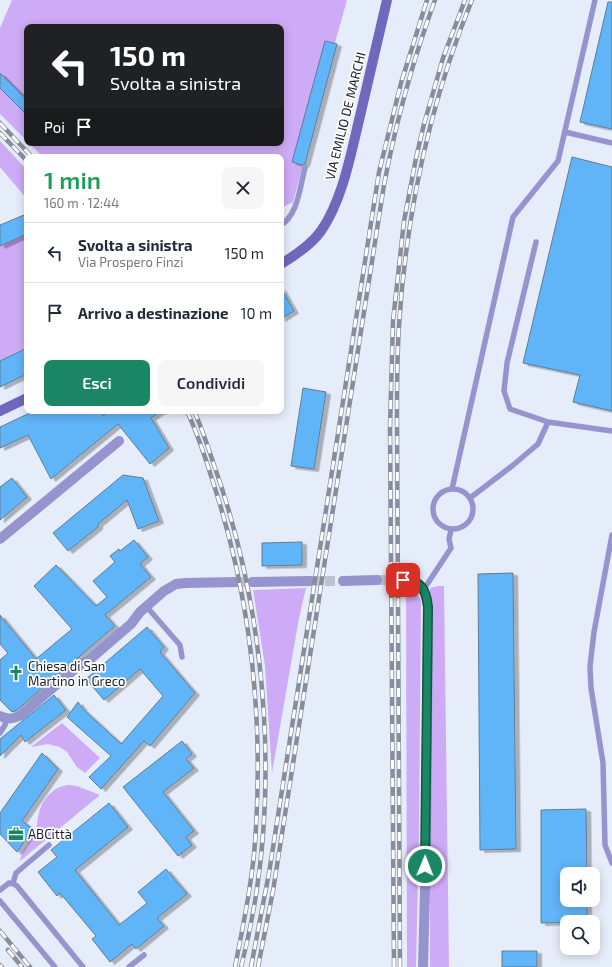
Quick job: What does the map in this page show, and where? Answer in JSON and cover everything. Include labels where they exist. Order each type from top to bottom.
[{"type":"street","name":"VIA EMILIO DE MARCHI","points":[[284,262],[296,255],[308,244],[320,231],[331,213],[349,161],[387,0]]},
{"type":"street","points":[[0,411],[24,399]]},
{"type":"street","points":[[0,539],[119,441]]},
{"type":"street","points":[[343,581],[377,580]]},
{"type":"street","points":[[403,580],[420,585],[424,589],[427,601],[426,852],[423,967]]},
{"type":"street","points":[[252,582],[310,581]]},
{"type":"street","points":[[3,717],[16,718],[26,711],[75,668],[87,662],[131,624],[146,606],[164,591],[179,584],[236,582]]},
{"type":"lane","points":[[452,489],[514,216],[558,161],[595,0]]},
{"type":"lane","points":[[565,132],[612,143]]},
{"type":"lane","name":"VIA EMILIO DE MARCHI","points":[[284,222],[289,218],[295,206],[305,168]]},
{"type":"lane","points":[[536,242],[507,363],[504,392],[510,409],[548,422],[612,431]]},
{"type":"lane","points":[[470,498],[538,444],[548,422]]},
{"type":"lane","points":[[452,489],[465,493],[470,498],[474,510],[469,523],[464,527],[451,530],[444,528],[439,524],[433,512],[433,505],[440,494],[446,490],[452,489]]},
{"type":"lane","points":[[424,589],[451,548],[449,539],[451,530]]},
{"type":"lane","points":[[612,535],[594,632],[590,666],[591,688],[603,763],[605,844],[612,863]]},
{"type":"lane","points":[[146,606],[180,645],[182,657]]},
{"type":"lane","points":[[0,733],[4,728],[3,717]]},
{"type":"lane","points":[[13,883],[16,873],[48,845]]},
{"type":"lane","points":[[0,890],[6,885],[13,883]]},
{"type":"lane","points":[[13,883],[83,967]]},
{"type":"lane","points":[[0,901],[55,967]]},
{"type":"lane","points":[[129,967],[144,955]]},
{"type":"shaded area","points":[[12,0],[347,0],[305,165],[303,165],[293,202],[284,206],[284,154],[40,154],[32,146],[284,146],[284,24],[24,24],[24,138],[0,114],[0,28]]},
{"type":"shaded area","points":[[0,141],[24,167],[24,195],[0,167]]},
{"type":"shaded area","points":[[24,235],[24,349],[0,361],[0,246]]},
{"type":"shaded area","points":[[444,586],[449,967],[430,967],[430,588]]},
{"type":"shaded area","points":[[306,588],[299,618],[272,773],[265,666],[253,590]]},
{"type":"shaded area","points":[[406,590],[415,590],[421,600],[419,836],[416,967],[407,967]]},
{"type":"shaded area","points":[[62,723],[100,758],[85,773],[77,767],[67,752],[60,747],[48,744],[31,747]]},
{"type":"shaded area","points":[[69,785],[77,786],[100,795],[20,861],[23,852],[36,829],[38,815],[46,798],[58,788]]},
{"type":"building","points":[[608,2],[612,2],[612,129],[580,122]]},
{"type":"building","points":[[325,41],[337,44],[305,164],[302,165],[292,162]]},
{"type":"building","points":[[0,73],[24,97],[24,112],[0,88]]},
{"type":"building","points":[[572,157],[612,167],[612,411],[573,402],[580,375],[523,363]]},
{"type":"building","points":[[24,215],[24,235],[0,246],[0,225]]},
{"type":"building","points":[[284,293],[294,311],[284,317]]},
{"type":"building","points":[[24,349],[24,375],[0,387],[0,361]]},
{"type":"building","points":[[303,388],[326,392],[314,469],[291,466]]},
{"type":"building","points":[[28,414],[102,414],[103,416],[106,414],[157,414],[151,418],[169,448],[150,464],[118,424],[51,479],[28,435],[0,448],[0,427]]},
{"type":"building","points":[[123,475],[143,478],[159,521],[138,529],[127,500],[98,524],[98,527],[68,551],[53,533]]},
{"type":"building","points":[[12,478],[27,497],[0,520],[0,487]]},
{"type":"building","points":[[134,540],[148,557],[140,564],[151,577],[105,615],[115,626],[17,710],[12,712],[0,700],[0,660],[8,653],[0,644],[0,615],[36,659],[72,629],[34,586],[56,565],[96,606],[107,597],[93,581],[115,562],[110,556],[119,549],[120,551]]},
{"type":"building","points":[[302,542],[302,565],[262,566],[262,543]]},
{"type":"building","points":[[513,573],[516,849],[480,850],[478,574]]},
{"type":"building","points":[[147,627],[164,647],[160,652],[195,693],[150,746],[144,741],[101,789],[89,777],[111,756],[67,717],[78,702],[84,710],[121,744],[163,696],[140,669],[104,700],[86,679]]},
{"type":"building","points":[[54,695],[66,710],[25,742],[21,735],[0,756],[0,739]]},
{"type":"building","points":[[182,741],[192,754],[186,759],[194,768],[163,792],[194,831],[186,837],[192,845],[178,856],[123,787]]},
{"type":"building","points":[[42,753],[58,769],[22,821],[33,829],[17,852],[0,834],[0,813]]},
{"type":"building","points":[[109,803],[128,827],[75,870],[119,925],[147,903],[138,892],[166,869],[187,894],[157,918],[164,926],[136,949],[132,944],[110,962],[92,939],[96,936],[60,893],[57,896],[38,872],[57,857],[51,850]]},
{"type":"building","points":[[586,809],[587,867],[560,867],[560,907],[587,907],[587,915],[560,915],[560,923],[541,923],[541,810]]},
{"type":"building","points":[[502,951],[537,951],[537,967],[502,967]]},
{"type":"tunnel","points":[[377,580],[403,580]]},
{"type":"tunnel","points":[[310,581],[343,581]]},
{"type":"tunnel","points":[[236,582],[252,582]]},
{"type":"railway","points":[[251,967],[269,873],[379,172],[401,83],[427,0]]},
{"type":"railway","points":[[258,967],[273,891],[384,185],[406,91],[419,45],[435,0]]},
{"type":"railway","points":[[394,967],[390,427],[393,321],[404,221],[416,158],[443,58],[465,0]]},
{"type":"railway","points":[[400,967],[397,361],[402,284],[414,201],[432,119],[457,39],[472,0]]},
{"type":"railway","points":[[0,123],[29,154]]},
{"type":"railway","points":[[0,133],[24,158]]},
{"type":"railway","points":[[188,414],[209,470],[225,521],[244,607],[255,695],[258,783],[255,845],[248,897],[235,967]]},
{"type":"railway","points":[[195,414],[207,444],[233,525],[247,586],[258,650],[264,714],[265,779],[262,843],[254,906],[241,967]]},
{"type":"railway","points":[[0,931],[30,967]]},
{"type":"railway","points":[[8,950],[22,967]]},
{"type":"place","name":"Chiesa di San Martino in Greco","points":[[16,673]]},
{"type":"place","name":"ABCittà","points":[[16,834]]},
{"type":"route","points":[[403,580],[414,582],[424,589],[428,607],[425,866]]}]
